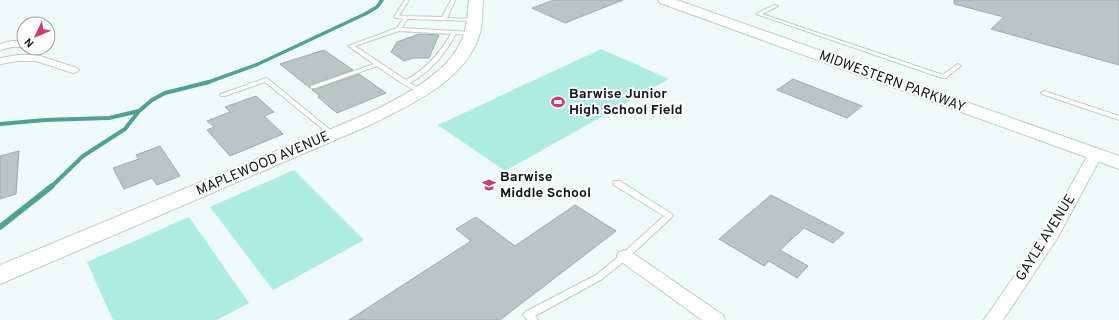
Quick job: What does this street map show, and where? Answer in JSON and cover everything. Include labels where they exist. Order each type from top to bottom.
[{"type":"main road","name":"MAPLEWOOD AVENUE","points":[[0,275],[402,103],[413,87],[438,80],[455,62],[467,46],[467,29],[476,0]]},
{"type":"main road","name":"MIDWESTERN PARKWAY","points":[[665,0],[712,13],[970,104],[1098,150],[1119,163]]},
{"type":"main road","name":"MIDWESTERN PARKWAY","points":[[686,0],[712,13]]},
{"type":"main road","name":"MIDWESTERN PARKWAY","points":[[1098,150],[1119,151]]},
{"type":"street","points":[[0,47],[16,44]]},
{"type":"street","points":[[0,61],[19,58],[37,58],[73,70]]},
{"type":"street","name":"GAYLE AVENUE","points":[[993,320],[1052,233],[1098,150]]},
{"type":"street","points":[[625,256],[716,320]]},
{"type":"lane","points":[[407,0],[396,17],[444,19],[467,29]]},
{"type":"lane","points":[[444,19],[453,0]]},
{"type":"lane","points":[[776,6],[758,14],[944,77],[958,66]]},
{"type":"lane","points":[[399,29],[406,17]]},
{"type":"lane","points":[[413,87],[351,46],[399,29],[467,29]]},
{"type":"lane","points":[[313,87],[378,64]]},
{"type":"lane","points":[[223,95],[266,80],[332,134]]},
{"type":"lane","points":[[1044,93],[1119,118]]},
{"type":"lane","points":[[533,320],[528,314],[599,277],[625,256],[669,216],[617,183]]},
{"type":"green space","name":"Barwise Junior High School Field","points":[[601,49],[669,79],[505,171],[438,125]]},
{"type":"green space","points":[[294,170],[364,240],[273,290],[210,207]]},
{"type":"green space","points":[[189,217],[249,303],[217,320],[113,320],[87,262]]},
{"type":"building","points":[[554,0],[623,0],[565,23],[532,8]]},
{"type":"building","points":[[954,0],[1119,0],[1119,65],[991,29],[1004,17],[954,4]]},
{"type":"building","points":[[419,34],[439,35],[429,58],[413,58],[404,61],[391,52],[397,42]]},
{"type":"building","points":[[324,50],[353,70],[311,85],[310,88],[280,64]]},
{"type":"building","points":[[359,74],[386,93],[337,113],[312,90]]},
{"type":"building","points":[[793,79],[862,106],[847,118],[777,90]]},
{"type":"building","points":[[256,96],[274,112],[264,116],[283,134],[230,156],[207,130],[214,127],[207,121],[230,112],[225,107]]},
{"type":"building","points":[[160,146],[180,176],[157,185],[152,178],[124,189],[113,168],[139,159],[136,155]]},
{"type":"building","points":[[19,151],[16,194],[0,199],[0,156]]},
{"type":"building","points":[[771,195],[844,233],[833,243],[804,228],[780,250],[808,266],[797,278],[769,261],[764,266],[719,239]]},
{"type":"building","points":[[575,205],[616,231],[500,320],[349,320],[471,241],[456,229],[476,217],[515,246]]},
{"type":"waterway","points":[[208,82],[256,65],[365,14],[377,7],[382,0]]},
{"type":"waterway","points":[[139,111],[152,100],[165,93],[208,82]]},
{"type":"waterway","points":[[0,124],[45,120],[109,118],[139,111]]},
{"type":"waterway","points":[[51,187],[83,156],[125,129],[139,111]]},
{"type":"waterway","points":[[0,227],[52,186]]},
{"type":"place","name":"Barwise Junior High School Field","points":[[558,102]]},
{"type":"place","name":"Barwise Middle School","points":[[489,185]]}]
